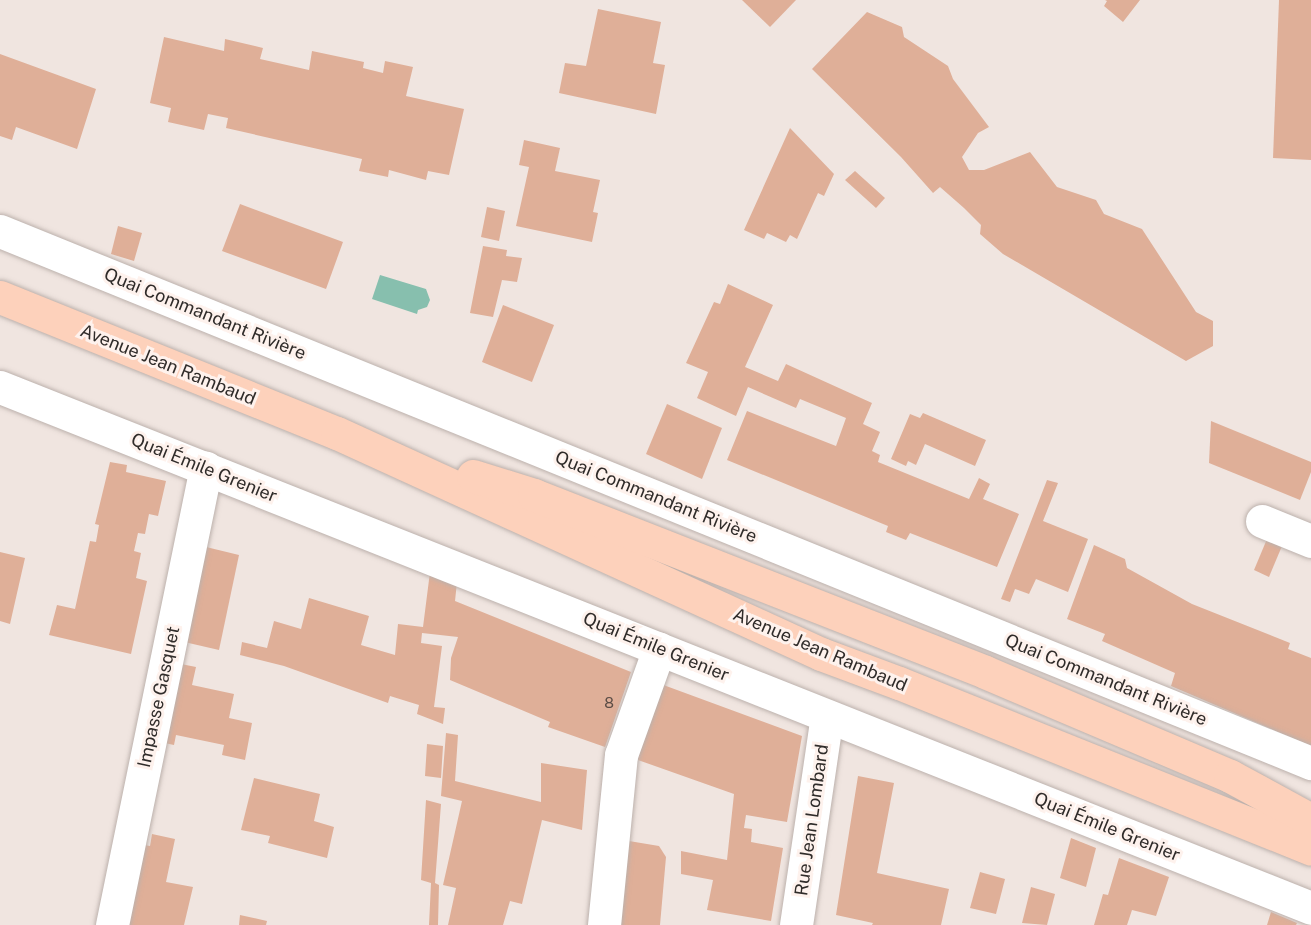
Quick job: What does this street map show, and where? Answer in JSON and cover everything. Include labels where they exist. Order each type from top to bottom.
[{"type":"main road","name":"Avenue Jean Rambaud","points":[[0,297],[337,433],[821,654],[900,683],[1311,849]]},
{"type":"main road","name":"Avenue Jean Rambaud","points":[[337,433],[534,495],[985,672],[1230,776],[1311,820]]},
{"type":"street","name":"Quai Commandant Rivière","points":[[0,231],[1311,763]]},
{"type":"street","name":"Quai Émile Grenier","points":[[0,387],[1311,908]]},
{"type":"street","name":"Impasse Gasquet","points":[[112,925],[206,468]]},
{"type":"street","points":[[1262,521],[1311,541]]},
{"type":"street","points":[[604,925],[621,755],[659,649]]},
{"type":"street","name":"Rue Jean Lombard","points":[[796,925],[827,716]]},
{"type":"shaded area","points":[[380,275],[426,289],[430,300],[427,307],[418,310],[417,314],[372,299]]},
{"type":"building","points":[[742,0],[796,0],[770,27]]},
{"type":"building","points":[[1105,0],[1140,0],[1123,22],[1104,6],[1107,1]]},
{"type":"building","points":[[1279,0],[1311,0],[1311,160],[1273,158]]},
{"type":"building","points":[[598,9],[661,22],[653,63],[665,65],[656,114],[559,93],[565,63],[586,66]]},
{"type":"building","points":[[867,12],[902,27],[904,37],[948,66],[953,79],[989,127],[978,133],[962,157],[969,170],[984,170],[1030,152],[1057,187],[1096,200],[1104,214],[1142,229],[1196,312],[1213,321],[1213,346],[1186,361],[1003,254],[980,234],[981,225],[940,187],[933,193],[901,157],[812,69]]},
{"type":"building","points":[[164,37],[224,51],[225,39],[263,48],[260,59],[309,70],[312,51],[364,62],[363,68],[383,73],[385,61],[413,67],[406,96],[464,109],[449,175],[428,171],[426,180],[389,170],[388,177],[359,171],[362,159],[226,128],[228,118],[208,114],[204,130],[168,122],[171,108],[150,103]]},
{"type":"building","points":[[0,54],[96,89],[77,149],[16,127],[12,140],[0,136]]},
{"type":"building","points":[[790,128],[834,174],[824,196],[818,193],[797,239],[790,235],[786,242],[767,233],[764,239],[744,230]]},
{"type":"building","points":[[524,140],[560,148],[555,171],[600,180],[593,212],[598,213],[592,242],[516,226],[529,167],[519,165]]},
{"type":"building","points":[[855,171],[885,198],[876,208],[845,180]]},
{"type":"building","points":[[240,204],[343,242],[326,289],[222,251]]},
{"type":"building","points":[[487,207],[505,211],[499,241],[481,237]]},
{"type":"building","points":[[118,226],[142,233],[134,261],[111,254]]},
{"type":"building","points":[[483,246],[507,250],[506,256],[522,258],[517,282],[502,280],[493,317],[470,313]]},
{"type":"building","points":[[728,284],[773,305],[745,367],[778,381],[786,364],[872,403],[863,424],[880,432],[872,451],[880,455],[878,462],[969,499],[979,478],[990,484],[983,499],[1019,514],[997,567],[910,533],[906,540],[886,532],[888,526],[727,460],[747,411],[836,446],[846,418],[800,399],[796,408],[748,387],[736,416],[697,398],[708,372],[686,363],[714,302],[720,304]]},
{"type":"building","points":[[503,305],[554,325],[532,382],[482,362]]},
{"type":"building","points":[[667,404],[722,428],[702,479],[646,454]]},
{"type":"building","points":[[923,413],[986,440],[975,466],[925,444],[916,465],[908,461],[906,466],[891,459],[910,414],[920,418]]},
{"type":"building","points":[[1211,421],[1311,462],[1311,472],[1300,500],[1209,463]]},
{"type":"building","points":[[110,462],[127,465],[126,472],[166,481],[158,516],[149,514],[145,534],[138,533],[134,551],[141,553],[136,578],[147,581],[131,654],[49,635],[57,605],[75,609],[90,541],[96,542],[99,525],[95,524]]},
{"type":"building","points":[[1047,480],[1058,483],[1043,521],[1088,539],[1068,592],[1036,579],[1029,594],[1015,589],[1010,602],[1001,599]]},
{"type":"building","points":[[1267,539],[1282,546],[1269,577],[1254,570]]},
{"type":"building","points":[[1094,545],[1125,559],[1127,568],[1192,604],[1290,643],[1288,649],[1311,658],[1311,746],[1171,686],[1175,673],[1102,641],[1105,634],[1067,619]]},
{"type":"building","points":[[202,546],[239,555],[219,650],[180,641]]},
{"type":"building","points":[[0,552],[25,558],[10,624],[0,621]]},
{"type":"building","points":[[430,572],[457,582],[455,601],[631,672],[605,747],[548,727],[550,722],[450,680],[451,658],[458,637],[422,633],[421,643],[442,646],[434,707],[445,708],[443,724],[417,714],[419,705],[390,696],[388,703],[284,666],[240,655],[242,642],[267,648],[274,621],[301,629],[309,598],[369,616],[361,645],[395,655],[398,624],[423,627]]},
{"type":"building","points":[[181,664],[196,667],[192,685],[234,694],[229,718],[252,723],[245,760],[222,755],[224,745],[176,735],[174,745],[160,742]]},
{"type":"building","points":[[658,683],[802,736],[787,822],[746,815],[744,828],[752,829],[751,842],[783,848],[771,921],[707,910],[713,880],[681,874],[681,851],[727,860],[734,794],[638,760],[642,720]]},
{"type":"building","points":[[446,733],[458,735],[455,781],[541,802],[541,763],[587,770],[582,830],[542,820],[522,904],[510,901],[503,925],[448,925],[456,888],[443,885],[462,801],[441,796]]},
{"type":"building","points":[[427,744],[443,746],[441,778],[425,776]]},
{"type":"building","points":[[858,776],[894,783],[877,873],[949,889],[941,925],[872,925],[873,923],[836,915]]},
{"type":"building","points":[[254,778],[320,794],[314,821],[334,827],[327,858],[268,843],[270,836],[241,830]]},
{"type":"building","points":[[426,800],[441,804],[435,883],[439,885],[438,925],[429,925],[431,883],[421,880]]},
{"type":"building","points":[[152,834],[175,839],[166,882],[193,887],[184,925],[122,925],[138,844],[150,846]]},
{"type":"building","points":[[1071,838],[1096,848],[1086,887],[1060,878]]},
{"type":"building","points":[[629,841],[659,846],[666,857],[660,925],[619,925]]},
{"type":"building","points":[[1119,858],[1169,877],[1156,916],[1132,910],[1127,925],[1094,925],[1103,894],[1108,895]]},
{"type":"building","points":[[980,872],[1005,879],[996,914],[970,908]]},
{"type":"building","points":[[1031,887],[1055,894],[1047,925],[1022,923]]},
{"type":"building","points":[[1271,912],[1297,923],[1296,925],[1267,925]]},
{"type":"building","points":[[240,915],[267,921],[266,925],[239,925]]}]
